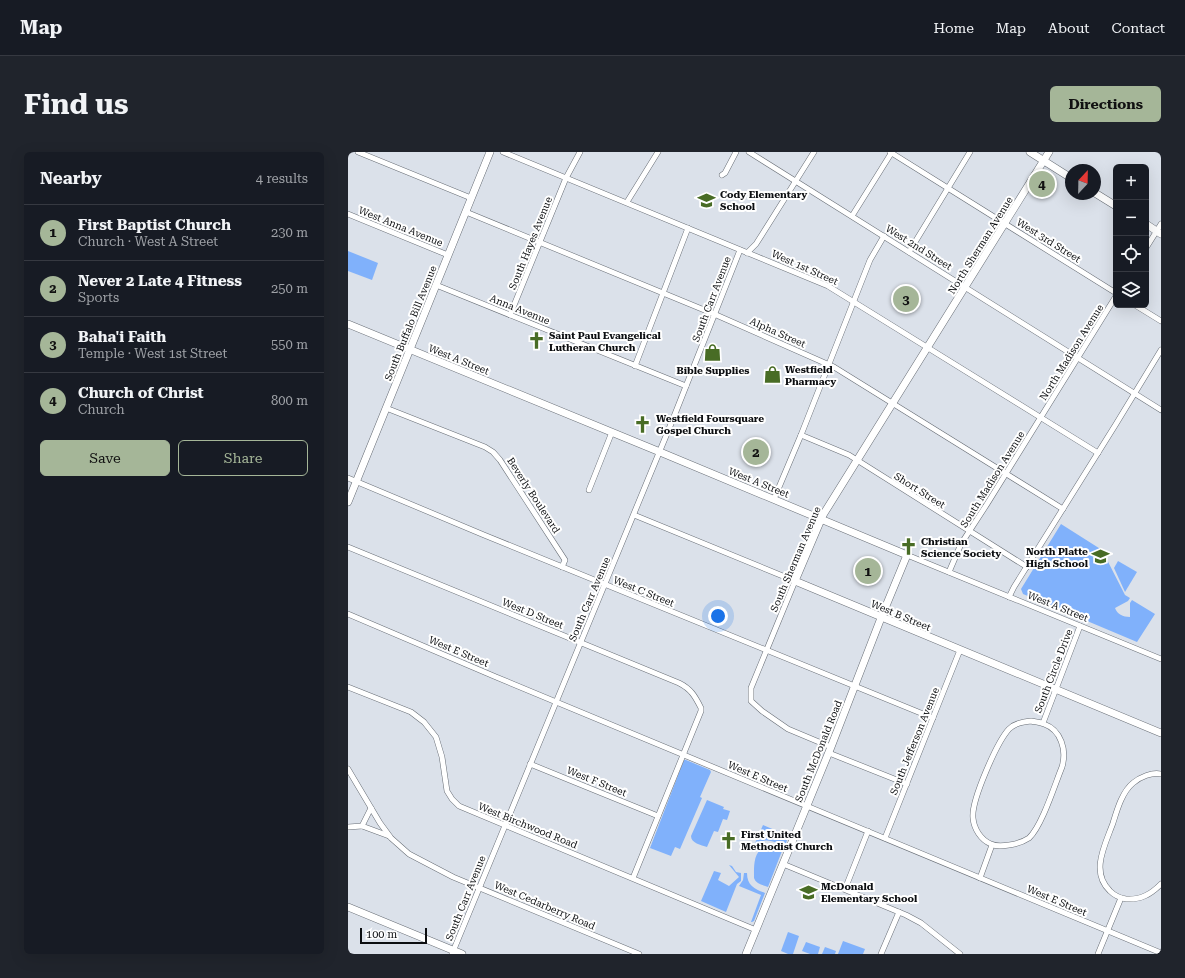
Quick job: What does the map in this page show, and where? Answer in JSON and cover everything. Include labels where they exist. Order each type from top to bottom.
[{"type":"street","points":[[358,152],[471,198]]},
{"type":"street","name":"South Buffalo Bill Avenue","points":[[348,502],[490,152]]},
{"type":"street","name":"West 1st Street","points":[[503,152],[828,286],[1098,453]]},
{"type":"street","name":"South Hayes Avenue","points":[[510,315],[566,178],[580,152]]},
{"type":"street","points":[[627,202],[658,152]]},
{"type":"street","points":[[722,175],[736,152]]},
{"type":"street","name":"West 2nd Street","points":[[749,152],[1161,410]]},
{"type":"street","points":[[747,252],[756,244],[814,152]]},
{"type":"street","points":[[852,216],[891,152]]},
{"type":"street","name":"West 3rd Street","points":[[891,152],[1113,293]]},
{"type":"street","points":[[909,252],[970,152]]},
{"type":"street","points":[[1030,152],[1065,174]]},
{"type":"street","name":"North Sherman Avenue","points":[[927,347],[966,287],[1049,152]]},
{"type":"street","points":[[1101,197],[1113,204]]},
{"type":"street","name":"Alpha Street","points":[[466,212],[714,314],[828,365],[1063,509]]},
{"type":"street","name":"West Anna Avenue","points":[[348,214],[448,255]]},
{"type":"street","points":[[1149,244],[1159,232],[1161,224]]},
{"type":"street","points":[[1149,226],[1159,232]]},
{"type":"street","points":[[635,366],[688,228]]},
{"type":"street","points":[[774,499],[870,260],[884,236]]},
{"type":"street","name":"South Carr Avenue","points":[[453,952],[660,452],[740,250]]},
{"type":"street","name":"Anna Avenue","points":[[436,285],[686,386]]},
{"type":"street","name":"North Madison Avenue","points":[[1040,418],[1113,300]]},
{"type":"street","points":[[1140,308],[1161,321]]},
{"type":"street","name":"West A Street","points":[[348,324],[1161,659]]},
{"type":"street","name":"South Sherman Avenue","points":[[830,750],[788,729],[762,712],[751,701],[751,688],[821,518],[927,347]]},
{"type":"street","points":[[1009,597],[1161,350]]},
{"type":"street","name":"Beverly Boulevard","points":[[386,408],[485,447],[492,452],[500,460],[565,560],[562,567]]},
{"type":"street","name":"South Madison Avenue","points":[[949,572],[961,544],[1040,418]]},
{"type":"street","points":[[589,490],[612,432]]},
{"type":"street","name":"Short Street","points":[[801,435],[849,455],[1027,567]]},
{"type":"street","name":"West C Street","points":[[348,478],[766,651],[933,718]]},
{"type":"street","name":"West B Street","points":[[634,515],[1161,733]]},
{"type":"street","name":"West D Street","points":[[348,547],[688,687],[701,708],[683,754]]},
{"type":"street","name":"South McDonald Road","points":[[746,954],[830,750],[907,555]]},
{"type":"street","name":"West E Street","points":[[348,614],[1161,953]]},
{"type":"street","name":"South Circle Drive","points":[[1043,723],[1080,626]]},
{"type":"street","name":"South Jefferson Avenue","points":[[885,838],[960,650]]},
{"type":"street","name":"West Birchwood Road","points":[[348,687],[411,712],[424,722],[436,737],[442,757],[447,791],[459,806],[756,930]]},
{"type":"street","points":[[1031,721],[1043,723],[1049,726],[1059,737],[1063,744],[1064,755],[1062,767],[1046,807],[1036,830],[1029,838],[1021,843],[1011,845],[992,845],[984,840],[979,834],[973,818],[975,799],[984,777],[999,743],[1010,728],[1020,722],[1031,721]]},
{"type":"street","points":[[830,750],[907,784]]},
{"type":"street","points":[[633,878],[683,754]]},
{"type":"street","name":"West F Street","points":[[530,764],[658,816]]},
{"type":"street","name":"West Cedarberry Road","points":[[348,769],[371,808],[390,836],[409,854],[453,877],[639,954]]},
{"type":"street","points":[[1161,774],[1156,773],[1145,776],[1133,782],[1128,788],[1119,807],[1102,853],[1100,868],[1101,876],[1106,887],[1121,898],[1131,899],[1149,895],[1161,884]]},
{"type":"street","points":[[362,826],[371,808]]},
{"type":"street","points":[[348,827],[362,826],[390,836]]},
{"type":"street","points":[[845,889],[868,831]]},
{"type":"street","points":[[980,878],[992,845]]},
{"type":"street","points":[[783,864],[906,915],[921,923],[960,954]]},
{"type":"street","points":[[1098,954],[1121,898]]},
{"type":"street","points":[[348,907],[453,952],[462,954]]},
{"type":"street","points":[[881,954],[899,912]]},
{"type":"shaded area","points":[[348,251],[378,263],[372,280],[348,271]]},
{"type":"shaded area","points":[[1061,524],[1102,550],[1125,595],[1130,598],[1128,601],[1115,608],[1119,613],[1123,616],[1130,617],[1130,603],[1132,600],[1155,614],[1137,642],[1023,594],[1021,589]]},
{"type":"shaded area","points":[[1118,561],[1137,572],[1125,592],[1114,568]]},
{"type":"shaded area","points":[[684,760],[710,770],[711,772],[700,797],[702,798],[680,849],[675,847],[671,856],[650,848]]},
{"type":"shaded area","points":[[707,800],[724,807],[723,809],[730,811],[727,820],[723,819],[718,832],[714,831],[707,847],[694,842],[691,836]]},
{"type":"shaded area","points":[[763,825],[789,834],[785,846],[767,840],[760,842],[752,850]]},
{"type":"shaded area","points":[[766,846],[782,851],[768,887],[758,883],[754,878],[754,864],[756,855]]},
{"type":"shaded area","points":[[729,865],[732,866],[736,872],[741,873],[741,881],[737,884],[726,912],[701,901],[714,871],[721,873],[718,880],[729,886],[739,877]]},
{"type":"shaded area","points":[[744,873],[747,873],[748,881],[752,886],[765,893],[754,921],[752,922],[761,895],[739,886],[743,880]]},
{"type":"shaded area","points":[[788,932],[799,936],[793,954],[788,954],[781,951]]},
{"type":"shaded area","points":[[843,941],[865,949],[863,954],[838,954]]},
{"type":"shaded area","points":[[806,942],[820,947],[818,954],[810,954],[802,951]]},
{"type":"shaded area","points":[[825,947],[836,951],[835,954],[822,954]]},
{"type":"place","name":"Church of Christ","points":[[1042,184]]},
{"type":"place","name":"Cody Elementary School","points":[[707,200]]},
{"type":"place","name":"Baha'i Faith","points":[[906,299]]},
{"type":"place","name":"Saint Paul Evangelical Lutheran Church","points":[[536,341]]},
{"type":"place","name":"Bible Supplies","points":[[713,353]]},
{"type":"place","name":"Westfield Pharmacy","points":[[772,375]]},
{"type":"place","name":"Westfield Foursquare Gospel Church","points":[[643,424]]},
{"type":"place","name":"Never 2 Late 4 Fitness","points":[[756,452]]},
{"type":"place","name":"Christian Science Society","points":[[908,547]]},
{"type":"place","name":"North Platte High School","points":[[1101,557]]},
{"type":"place","name":"First Baptist Church","points":[[868,571]]},
{"type":"place","name":"First United Methodist Church","points":[[728,840]]},
{"type":"place","name":"McDonald Elementary School","points":[[808,892]]}]
